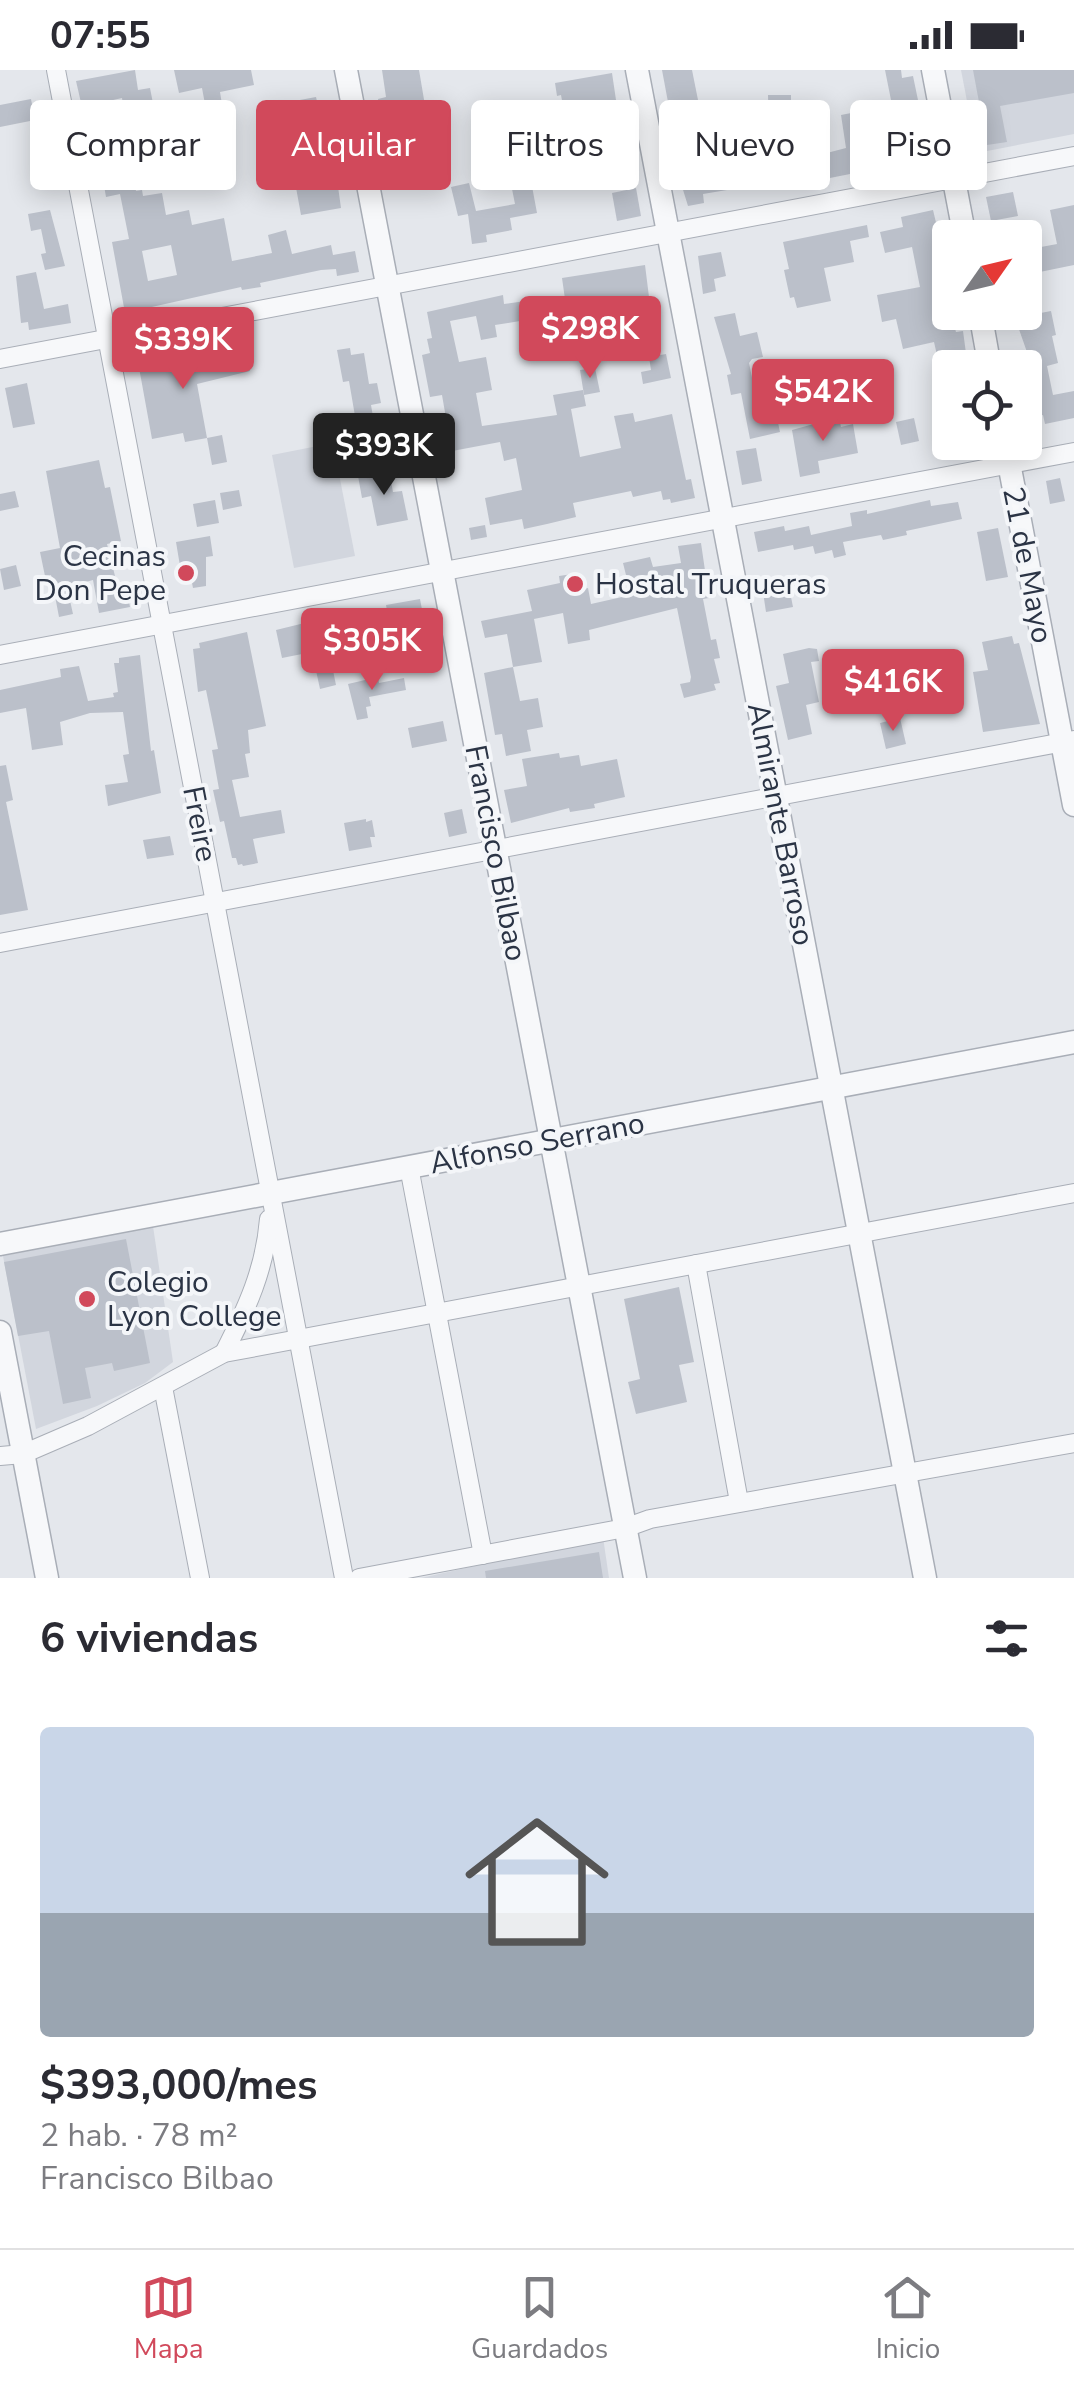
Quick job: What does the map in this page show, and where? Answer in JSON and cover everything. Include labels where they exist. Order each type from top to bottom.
[{"type":"street","name":"Freire","points":[[56,70],[344,1578]]},
{"type":"street","name":"Francisco Bilbao","points":[[346,70],[635,1578]]},
{"type":"street","name":"Almirante Barroso","points":[[637,70],[925,1578]]},
{"type":"street","points":[[934,70],[940,100]]},
{"type":"street","points":[[987,173],[1074,156]]},
{"type":"street","points":[[0,359],[896,190]]},
{"type":"street","points":[[956,190],[962,220]]},
{"type":"street","points":[[1042,453],[1074,452]]},
{"type":"street","points":[[0,655],[723,518],[980,460]]},
{"type":"street","name":"21 de Mayo","points":[[1008,460],[1068,741],[1074,805]]},
{"type":"street","points":[[0,943],[1068,741]]},
{"type":"street","name":"Alfonso Serrano","points":[[0,1244],[1074,1042]]},
{"type":"street","points":[[409,1167],[483,1554]]},
{"type":"street","points":[[224,1353],[252,1298],[266,1254],[270,1193]]},
{"type":"street","points":[[12,1455],[88,1426],[224,1353],[1074,1193]]},
{"type":"street","points":[[696,1264],[739,1502]]},
{"type":"street","points":[[0,1332],[12,1455],[47,1578]]},
{"type":"street","points":[[163,1387],[200,1578]]},
{"type":"street","points":[[360,1578],[625,1528],[650,1518],[1074,1443]]},
{"type":"shaded area","points":[[961,70],[1074,70],[1074,134],[987,151],[987,100],[967,100]]},
{"type":"shaded area","points":[[333,443],[355,556],[294,568],[272,455]]},
{"type":"shaded area","name":"Colegio Lyon College","points":[[153,1226],[173,1362],[145,1383],[36,1429],[3,1256]]},
{"type":"shaded area","points":[[603,1537],[609,1578],[421,1578]]},
{"type":"building","points":[[135,70],[138,90],[150,88],[152,100],[80,100],[76,81]]},
{"type":"building","points":[[174,70],[251,70],[254,85],[220,92],[221,100],[204,100],[202,88],[179,93]]},
{"type":"building","points":[[382,70],[419,70],[424,100],[378,100],[386,97]]},
{"type":"building","points":[[662,70],[692,70],[698,100],[668,100]]},
{"type":"building","points":[[885,70],[901,70],[902,78],[913,76],[918,100],[891,100]]},
{"type":"building","points":[[973,70],[1074,70],[1074,93],[1000,106],[1007,142],[987,145],[987,100],[979,100]]},
{"type":"building","points":[[612,73],[616,100],[562,100],[561,95],[557,96],[555,83]]},
{"type":"building","points":[[768,95],[791,95],[791,100],[768,100]]},
{"type":"building","points":[[31,99],[30,121],[0,127],[0,105]]},
{"type":"building","points":[[850,113],[850,174],[830,178],[830,152],[846,148],[841,115]]},
{"type":"building","points":[[469,183],[476,211],[515,204],[512,190],[533,190],[537,213],[510,218],[512,230],[486,235],[487,242],[472,244],[468,214],[458,216],[451,187]]},
{"type":"building","points":[[105,190],[142,190],[143,196],[162,193],[166,215],[189,210],[192,225],[224,218],[232,261],[272,253],[268,235],[286,230],[292,254],[331,245],[333,255],[355,251],[359,272],[337,276],[336,269],[321,270],[260,283],[261,287],[241,287],[125,313],[112,242],[129,239],[120,194],[106,197]],"holes":[[[171,245],[177,275],[148,281],[142,251]]]},
{"type":"building","points":[[296,190],[338,190],[341,208],[301,215]]},
{"type":"building","points":[[636,190],[641,216],[617,221],[612,193]]},
{"type":"building","points":[[683,190],[727,190],[703,194],[704,203],[688,206]]},
{"type":"building","points":[[1013,192],[1018,216],[991,220],[986,197]]},
{"type":"building","points":[[1074,205],[1074,265],[1042,272],[1042,247],[1057,244],[1050,210]]},
{"type":"building","points":[[50,210],[65,266],[45,270],[41,229],[31,231],[28,214]]},
{"type":"building","points":[[933,210],[932,330],[963,331],[966,350],[936,350],[934,342],[903,349],[896,319],[882,322],[877,295],[920,287],[912,247],[885,253],[880,232],[903,227],[901,217]]},
{"type":"building","points":[[867,225],[869,237],[850,241],[854,262],[824,268],[831,301],[797,308],[794,297],[790,298],[784,270],[789,269],[783,242]]},
{"type":"building","points":[[721,252],[726,276],[714,279],[716,291],[703,294],[698,256]]},
{"type":"building","points":[[645,265],[650,305],[619,312],[620,317],[548,333],[544,317],[495,325],[497,337],[481,340],[476,316],[450,321],[459,362],[486,357],[492,390],[476,393],[482,426],[557,415],[553,395],[583,390],[586,406],[571,409],[580,457],[621,448],[614,416],[633,413],[635,422],[672,414],[686,480],[691,479],[695,498],[671,503],[670,499],[663,500],[661,491],[633,497],[631,491],[573,503],[576,517],[547,524],[524,529],[522,519],[490,525],[485,498],[522,490],[516,458],[504,461],[500,442],[447,452],[442,395],[430,397],[422,355],[430,353],[427,339],[432,338],[427,312],[503,295],[504,304],[525,301],[527,307],[565,299],[562,278]]},
{"type":"building","points":[[36,272],[44,309],[68,304],[71,323],[29,330],[28,322],[21,323],[16,276]]},
{"type":"building","points":[[1051,311],[1056,335],[1052,336],[1058,363],[1047,366],[1053,395],[1074,391],[1074,418],[1045,424],[1042,350],[1026,350],[1019,330],[1042,330],[1042,313]]},
{"type":"building","points":[[735,313],[740,336],[757,332],[763,357],[749,363],[756,397],[772,394],[780,432],[750,439],[741,393],[731,395],[727,375],[731,374],[714,317]]},
{"type":"building","points":[[650,328],[653,342],[625,347],[622,333]]},
{"type":"building","points":[[234,347],[236,356],[246,353],[250,371],[197,384],[207,438],[185,442],[183,433],[152,439],[138,362],[187,356],[190,367],[216,360],[214,352]]},
{"type":"building","points":[[350,348],[351,355],[364,353],[369,384],[377,383],[381,403],[371,405],[376,434],[341,440],[338,418],[355,416],[349,381],[343,382],[337,350]]},
{"type":"building","points":[[666,354],[671,378],[643,384],[641,372],[651,370],[649,357]]},
{"type":"building","points":[[595,368],[600,392],[584,395],[580,370]]},
{"type":"building","points":[[27,383],[35,424],[13,428],[5,388]]},
{"type":"building","points":[[839,417],[841,427],[853,424],[858,453],[818,461],[820,473],[800,477],[792,430]]},
{"type":"building","points":[[914,418],[919,441],[901,445],[896,422]]},
{"type":"building","points":[[222,435],[227,462],[212,465],[207,438]]},
{"type":"building","points":[[756,448],[762,481],[742,485],[736,451]]},
{"type":"building","points":[[99,460],[105,488],[110,487],[121,541],[107,544],[118,588],[126,586],[130,607],[99,613],[93,580],[67,587],[73,614],[59,617],[51,575],[45,576],[40,552],[60,548],[46,471]]},
{"type":"building","points":[[389,470],[393,492],[402,491],[408,520],[377,526],[371,496],[362,498],[358,476]]},
{"type":"building","points":[[1060,478],[1065,501],[1050,504],[1046,481]]},
{"type":"building","points":[[239,490],[242,506],[223,510],[220,493]]},
{"type":"building","points":[[15,491],[19,507],[0,511],[0,494]]},
{"type":"building","points":[[215,500],[219,523],[197,527],[193,504]]},
{"type":"building","points":[[930,500],[931,506],[958,502],[962,519],[883,540],[881,535],[843,542],[846,555],[834,558],[832,550],[815,554],[813,546],[794,550],[793,545],[758,552],[754,532],[809,526],[811,535],[852,526],[850,513],[867,510],[867,514]]},
{"type":"building","points":[[485,525],[487,537],[471,540],[469,528]]},
{"type":"building","points":[[998,528],[1008,577],[986,581],[977,532]]},
{"type":"building","points":[[210,536],[213,556],[206,557],[206,586],[193,588],[192,583],[183,584],[176,542]]},
{"type":"building","points":[[701,543],[709,598],[703,599],[711,640],[716,639],[720,658],[714,659],[720,683],[714,684],[716,690],[684,698],[680,684],[690,682],[691,677],[677,608],[589,630],[590,640],[568,644],[563,613],[534,619],[542,662],[513,667],[507,634],[485,638],[481,621],[532,611],[527,590],[560,583],[559,576],[579,573],[581,590],[588,588],[591,604],[631,595],[623,563],[650,557],[653,567],[681,563],[678,546]]},
{"type":"building","points":[[16,565],[21,586],[4,590],[0,569]]},
{"type":"building","points":[[789,587],[793,607],[766,612],[763,592]]},
{"type":"building","points":[[420,599],[431,657],[404,661],[399,630],[391,632],[386,605]]},
{"type":"building","points":[[362,609],[370,642],[329,651],[336,685],[320,689],[312,652],[282,658],[276,630]]},
{"type":"building","points":[[247,632],[266,726],[248,730],[250,753],[245,754],[249,777],[232,780],[240,817],[281,810],[285,833],[253,839],[258,863],[243,866],[232,858],[224,821],[220,822],[213,790],[219,789],[212,750],[218,749],[206,690],[198,692],[193,649],[200,648],[199,643]]},
{"type":"building","points":[[1012,636],[1014,644],[1019,643],[1040,724],[983,732],[973,672],[988,670],[982,642]]},
{"type":"building","points":[[817,649],[819,661],[811,662],[819,702],[806,705],[812,734],[788,740],[776,686],[789,683],[783,654]]},
{"type":"building","points":[[140,655],[151,751],[154,750],[161,793],[108,806],[105,785],[128,782],[123,755],[129,754],[123,712],[90,713],[60,722],[63,745],[32,750],[26,708],[0,713],[0,690],[61,677],[60,669],[79,666],[88,701],[114,697],[113,693],[118,692],[114,663],[119,663],[119,658]]},
{"type":"building","points":[[513,667],[520,701],[538,698],[543,727],[527,730],[531,751],[506,756],[502,734],[495,735],[484,673]]},
{"type":"building","points":[[378,677],[379,683],[404,678],[406,690],[369,697],[368,718],[357,720],[348,684]]},
{"type":"building","points":[[900,718],[906,744],[886,749],[880,723]]},
{"type":"building","points":[[443,721],[447,741],[412,748],[408,728]]},
{"type":"building","points":[[559,753],[560,758],[579,755],[581,766],[617,759],[625,797],[594,804],[595,808],[570,812],[569,808],[511,823],[504,790],[527,786],[522,759]]},
{"type":"building","points":[[6,765],[13,800],[6,802],[28,910],[0,915],[0,766]]},
{"type":"building","points":[[462,809],[467,833],[449,837],[444,813]]},
{"type":"building","points":[[372,820],[372,847],[349,851],[344,823]]},
{"type":"building","points":[[170,836],[174,855],[147,859],[143,840]]},
{"type":"building","name":"Colegio Lyon College","points":[[126,1239],[150,1363],[114,1371],[112,1363],[85,1368],[91,1398],[63,1404],[49,1331],[18,1336],[4,1262]]},
{"type":"building","points":[[679,1287],[694,1362],[679,1365],[687,1402],[636,1414],[628,1382],[640,1379],[624,1299]]},
{"type":"building","points":[[599,1552],[603,1578],[486,1578],[485,1571]]},
{"type":"place","name":"Cecinas Don Pepe","points":[[186,573]]},
{"type":"place","name":"Hostal Truqueras","points":[[575,584]]},
{"type":"place","name":"Colegio Lyon College","points":[[87,1299]]}]
